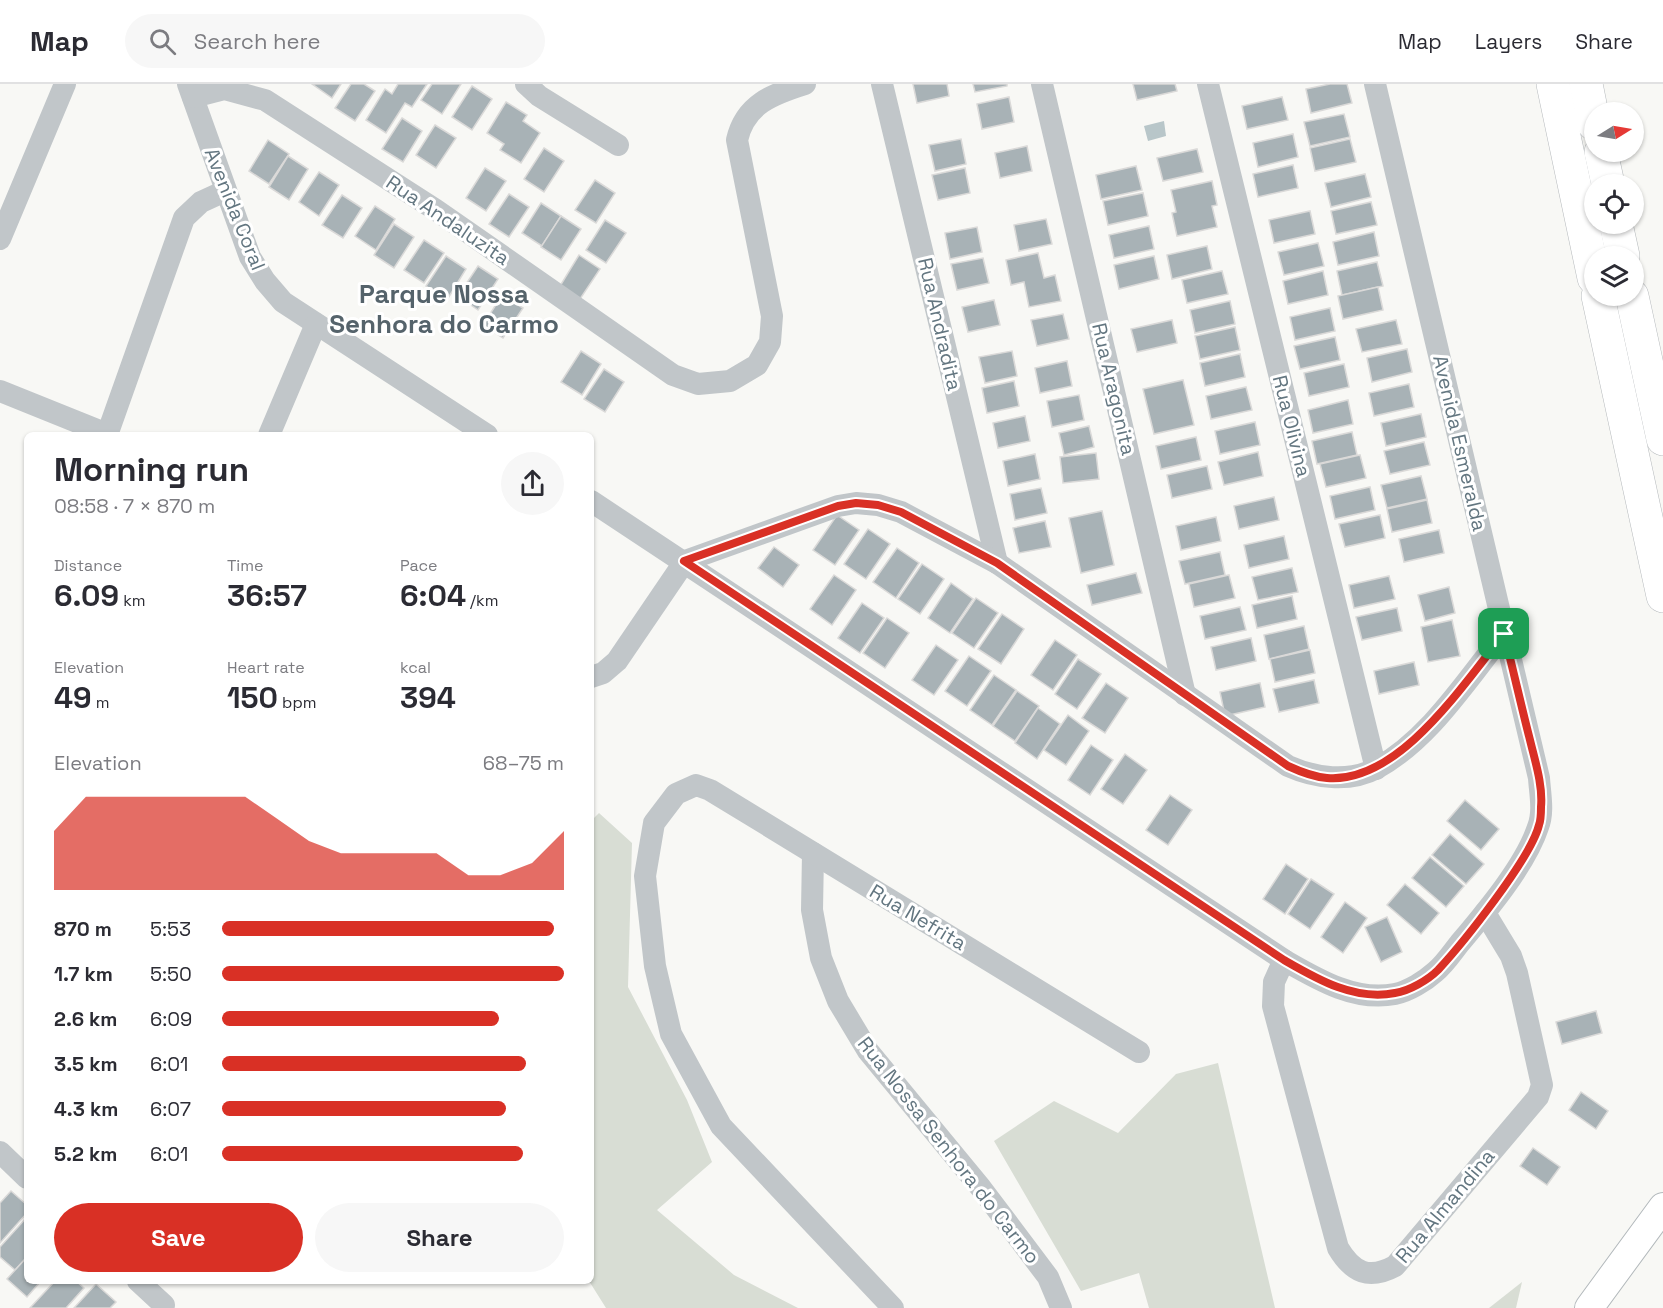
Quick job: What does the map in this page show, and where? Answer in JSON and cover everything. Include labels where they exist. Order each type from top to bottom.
[{"type":"highway","points":[[1553,84],[1587,246]]},
{"type":"highway","points":[[1586,84],[1590,102]]},
{"type":"highway","points":[[1600,306],[1663,596]]},
{"type":"highway","points":[[1634,306],[1663,439]]},
{"type":"main road","points":[[1589,1308],[1663,1207]]},
{"type":"main road","points":[[1612,1308],[1663,1233]]},
{"type":"street","points":[[2,231],[65,84]]},
{"type":"street","points":[[526,84],[539,96],[618,145]]},
{"type":"street","name":"Rua Andaluzita","points":[[190,90],[224,89],[265,100],[436,210],[673,375],[698,384],[730,381],[757,365],[770,342],[772,316],[737,141],[747,115],[761,101],[778,92],[805,84]]},
{"type":"street","name":"Rua Andradita","points":[[882,84],[997,563]]},
{"type":"street","name":"Rua Aragonita","points":[[1042,84],[1185,694]]},
{"type":"street","name":"Rua Olivina","points":[[1208,84],[1376,769]]},
{"type":"street","name":"Avenida Esmeralda","points":[[1375,84],[1539,778],[1542,803],[1539,826],[1529,848],[1485,913]]},
{"type":"street","name":"Avenida Coral","points":[[190,90],[250,257],[265,281],[283,302],[460,427],[477,432]]},
{"type":"street","points":[[108,432],[184,218],[201,202],[225,191]]},
{"type":"street","points":[[270,432],[316,324]]},
{"type":"street","points":[[0,391],[100,432]]},
{"type":"street","points":[[594,503],[1284,960],[1341,989],[1371,995],[1395,993],[1419,984],[1437,971],[1485,913]]},
{"type":"street","points":[[594,676],[603,673],[617,661],[684,561],[838,506],[856,503],[878,505],[901,512],[997,563],[1288,766],[1308,775],[1330,779],[1376,769],[1407,746],[1437,716],[1504,634]]},
{"type":"street","name":"Rua Nefrita","points":[[893,1308],[721,1126],[670,1034],[655,966],[645,876],[654,823],[676,794],[696,785],[710,790],[1139,1052]]},
{"type":"street","name":"Rua Nossa Senhora do Carmo","points":[[813,853],[812,910],[821,958],[838,1001],[868,1051],[981,1188],[1048,1277],[1061,1308]]},
{"type":"street","name":"Rua Almandina","points":[[1284,960],[1274,982],[1273,1006],[1338,1248],[1345,1261],[1357,1270],[1382,1273],[1395,1266],[1538,1097],[1542,1085],[1517,973],[1511,956],[1485,913]]},
{"type":"street","points":[[0,1152],[24,1175]]},
{"type":"street","points":[[141,1284],[164,1305]]},
{"type":"shaded area","points":[[1164,121],[1166,136],[1148,141],[1144,126]]},
{"type":"shaded area","points":[[599,813],[632,843],[628,987],[687,1100],[712,1162],[657,1210],[734,1275],[798,1308],[606,1308],[591,1284],[594,1284],[594,818]]},
{"type":"shaded area","points":[[1218,1063],[1275,1308],[1149,1308],[1139,1273],[1081,1291],[994,1141],[1054,1101],[1118,1133],[1176,1074]]},
{"type":"shaded area","points":[[1522,1282],[1516,1308],[1489,1308]]},
{"type":"building","points":[[312,84],[341,84],[332,98]]},
{"type":"building","points":[[351,84],[364,84],[375,91],[355,121],[335,108]]},
{"type":"building","points":[[398,84],[427,84],[412,107],[405,103],[386,133],[366,120],[385,89],[392,94]]},
{"type":"building","points":[[432,84],[461,84],[442,114],[421,100]]},
{"type":"building","points":[[913,84],[947,84],[949,96],[917,103]]},
{"type":"building","points":[[973,84],[1007,84],[1007,86],[975,92]]},
{"type":"building","points":[[1133,84],[1175,84],[1177,91],[1137,100]]},
{"type":"building","points":[[1330,84],[1347,84],[1352,103],[1311,113],[1306,89]]},
{"type":"building","points":[[472,86],[492,99],[472,130],[452,117]]},
{"type":"building","points":[[1009,97],[1014,122],[982,129],[977,104]]},
{"type":"building","points":[[1282,97],[1288,120],[1247,129],[1242,106]]},
{"type":"building","points":[[506,102],[527,115],[523,121],[540,133],[521,163],[500,150],[504,144],[487,133]]},
{"type":"building","points":[[1344,114],[1350,137],[1310,146],[1304,122]]},
{"type":"building","points":[[402,118],[422,131],[403,162],[382,149]]},
{"type":"building","points":[[435,125],[456,138],[436,168],[416,155]]},
{"type":"building","points":[[1293,134],[1298,157],[1258,167],[1253,143]]},
{"type":"building","points":[[961,139],[966,164],[935,171],[929,145]]},
{"type":"building","points":[[1350,139],[1356,162],[1315,171],[1310,148]]},
{"type":"building","points":[[268,140],[289,154],[269,184],[249,171]]},
{"type":"building","points":[[1027,146],[1032,171],[1000,178],[995,153]]},
{"type":"building","points":[[544,148],[564,161],[544,192],[524,179]]},
{"type":"building","points":[[1197,149],[1203,172],[1163,181],[1157,158]]},
{"type":"building","points":[[288,156],[308,169],[289,200],[269,187]]},
{"type":"building","points":[[1293,165],[1298,188],[1258,197],[1253,174]]},
{"type":"building","points":[[1136,166],[1142,190],[1101,199],[1096,175]]},
{"type":"building","points":[[485,168],[506,181],[486,211],[466,198]]},
{"type":"building","points":[[965,168],[970,193],[938,200],[932,175]]},
{"type":"building","points":[[319,172],[339,185],[319,216],[299,202]]},
{"type":"building","points":[[1365,174],[1371,197],[1331,207],[1325,183]]},
{"type":"building","points":[[595,180],[615,193],[596,223],[575,210]]},
{"type":"building","points":[[1212,181],[1217,205],[1212,206],[1217,227],[1177,236],[1172,213],[1176,212],[1171,190]]},
{"type":"building","points":[[1143,193],[1148,216],[1108,225],[1103,201]]},
{"type":"building","points":[[509,194],[529,207],[509,237],[489,224]]},
{"type":"building","points":[[342,195],[362,208],[343,238],[322,225]]},
{"type":"building","points":[[1371,202],[1377,225],[1336,234],[1331,211]]},
{"type":"building","points":[[541,203],[561,216],[542,246],[522,233]]},
{"type":"building","points":[[375,206],[395,219],[376,250],[355,236]]},
{"type":"building","points":[[1310,211],[1315,234],[1274,243],[1269,220]]},
{"type":"building","points":[[561,216],[581,229],[561,260],[541,247]]},
{"type":"building","points":[[1046,219],[1052,244],[1019,251],[1014,225]]},
{"type":"building","points":[[605,220],[626,233],[606,263],[586,250]]},
{"type":"building","points":[[394,224],[414,237],[394,268],[374,255]]},
{"type":"building","points":[[1149,226],[1154,249],[1114,258],[1109,235]]},
{"type":"building","points":[[977,227],[982,252],[950,259],[945,233]]},
{"type":"building","points":[[1374,232],[1379,256],[1338,265],[1333,242]]},
{"type":"building","points":[[424,240],[444,253],[424,283],[404,270]]},
{"type":"building","points":[[1318,243],[1324,266],[1284,275],[1278,252]]},
{"type":"building","points":[[1207,246],[1212,269],[1172,279],[1167,255]]},
{"type":"building","points":[[1038,253],[1044,278],[1055,275],[1061,301],[1029,307],[1024,282],[1011,285],[1006,260]]},
{"type":"building","points":[[579,255],[600,269],[580,299],[560,286]]},
{"type":"building","points":[[446,256],[466,269],[447,300],[426,286]]},
{"type":"building","points":[[1154,256],[1159,279],[1119,289],[1114,265]]},
{"type":"building","points":[[983,258],[989,283],[957,290],[951,264]]},
{"type":"building","points":[[1377,262],[1383,286],[1342,295],[1337,271]]},
{"type":"building","points":[[478,266],[498,279],[478,310],[458,296]]},
{"type":"building","points":[[1222,271],[1228,294],[1187,303],[1182,280]]},
{"type":"building","points":[[1323,271],[1328,295],[1288,304],[1283,281]]},
{"type":"building","points":[[1378,287],[1383,310],[1343,319],[1338,296]]},
{"type":"building","points":[[502,295],[523,308],[503,338],[483,325]]},
{"type":"building","points":[[994,300],[1000,325],[968,332],[962,307]]},
{"type":"building","points":[[1230,301],[1235,324],[1195,333],[1190,310]]},
{"type":"building","points":[[1330,308],[1335,331],[1295,340],[1290,317]]},
{"type":"building","points":[[1063,314],[1069,339],[1037,346],[1031,320]]},
{"type":"building","points":[[1172,320],[1177,343],[1137,352],[1131,329]]},
{"type":"building","points":[[1396,320],[1402,344],[1362,352],[1356,329]]},
{"type":"building","points":[[1235,327],[1240,350],[1200,359],[1195,336]]},
{"type":"building","points":[[1335,337],[1340,360],[1300,369],[1294,346]]},
{"type":"building","points":[[1407,349],[1412,372],[1372,382],[1367,358]]},
{"type":"building","points":[[581,351],[601,364],[582,395],[561,382]]},
{"type":"building","points":[[1012,351],[1017,376],[985,383],[979,357]]},
{"type":"building","points":[[1240,354],[1245,377],[1205,386],[1200,363]]},
{"type":"building","points":[[1067,361],[1072,386],[1040,393],[1035,368]]},
{"type":"building","points":[[1344,364],[1349,387],[1309,396],[1304,373]]},
{"type":"building","points":[[604,369],[624,382],[605,412],[584,399]]},
{"type":"building","points":[[1183,380],[1194,425],[1154,434],[1143,389]]},
{"type":"building","points":[[1014,381],[1019,406],[987,413],[982,388]]},
{"type":"building","points":[[1409,384],[1414,407],[1374,416],[1369,393]]},
{"type":"building","points":[[1246,387],[1252,410],[1211,419],[1206,396]]},
{"type":"building","points":[[1079,395],[1084,420],[1052,427],[1047,401]]},
{"type":"building","points":[[1348,400],[1353,424],[1313,433],[1308,410]]},
{"type":"building","points":[[1421,414],[1426,437],[1386,446],[1381,423]]},
{"type":"building","points":[[1025,416],[1030,441],[998,448],[993,423]]},
{"type":"building","points":[[1255,422],[1260,445],[1220,454],[1215,431]]},
{"type":"building","points":[[1089,426],[1094,447],[1064,455],[1059,433]]},
{"type":"building","points":[[1352,432],[1357,455],[1317,464],[1312,441]]},
{"type":"building","points":[[1196,437],[1201,460],[1161,469],[1156,446]]},
{"type":"building","points":[[1424,442],[1430,465],[1390,474],[1384,451]]},
{"type":"building","points":[[1258,452],[1263,476],[1224,485],[1218,462]]},
{"type":"building","points":[[1096,453],[1099,479],[1063,483],[1060,457]]},
{"type":"building","points":[[1035,454],[1040,479],[1008,486],[1003,461]]},
{"type":"building","points":[[1360,455],[1366,478],[1326,487],[1320,464]]},
{"type":"building","points":[[1207,466],[1212,489],[1172,498],[1167,475]]},
{"type":"building","points":[[1421,476],[1427,499],[1387,508],[1381,485]]},
{"type":"building","points":[[1370,487],[1375,510],[1335,519],[1330,496]]},
{"type":"building","points":[[1041,488],[1047,513],[1015,520],[1010,494]]},
{"type":"building","points":[[1274,497],[1279,520],[1239,529],[1234,506]]},
{"type":"building","points":[[1427,500],[1432,523],[1392,532],[1387,509]]},
{"type":"building","points":[[1102,511],[1114,565],[1081,573],[1069,518]]},
{"type":"building","points":[[837,515],[859,530],[835,565],[813,550]]},
{"type":"building","points":[[1380,515],[1385,538],[1345,547],[1339,524]]},
{"type":"building","points":[[1216,517],[1221,541],[1181,550],[1176,526]]},
{"type":"building","points":[[1045,521],[1051,547],[1019,553],[1013,528]]},
{"type":"building","points":[[868,529],[890,544],[866,579],[844,564]]},
{"type":"building","points":[[1439,530],[1444,553],[1404,562],[1399,539]]},
{"type":"building","points":[[1284,536],[1289,559],[1249,568],[1244,545]]},
{"type":"building","points":[[774,547],[799,565],[783,587],[758,568]]},
{"type":"building","points":[[897,548],[919,563],[896,598],[873,582]]},
{"type":"building","points":[[1220,552],[1225,575],[1185,584],[1179,561]]},
{"type":"building","points":[[922,564],[944,579],[920,614],[898,599]]},
{"type":"building","points":[[1292,568],[1298,592],[1258,600],[1252,577]]},
{"type":"building","points":[[1136,573],[1142,593],[1092,605],[1087,585]]},
{"type":"building","points":[[834,575],[856,590],[832,625],[810,609]]},
{"type":"building","points":[[1229,575],[1235,598],[1194,607],[1189,584]]},
{"type":"building","points":[[1389,576],[1395,599],[1354,608],[1349,585]]},
{"type":"building","points":[[951,583],[973,599],[950,633],[928,618]]},
{"type":"building","points":[[1449,587],[1455,613],[1425,621],[1418,595]]},
{"type":"building","points":[[1292,596],[1297,619],[1257,628],[1252,605]]},
{"type":"building","points":[[976,598],[998,613],[974,648],[952,633]]},
{"type":"building","points":[[862,603],[884,618],[860,653],[838,638]]},
{"type":"building","points":[[1240,607],[1246,630],[1205,639],[1200,616]]},
{"type":"building","points":[[1397,608],[1402,631],[1362,640],[1356,617]]},
{"type":"building","points":[[1002,614],[1024,629],[1001,664],[978,649]]},
{"type":"building","points":[[887,618],[909,633],[885,668],[863,653]]},
{"type":"building","points":[[1452,620],[1460,656],[1428,662],[1421,627]]},
{"type":"building","points":[[1304,626],[1309,649],[1269,659],[1264,635]]},
{"type":"building","points":[[1251,638],[1256,661],[1216,670],[1211,647]]},
{"type":"building","points":[[1055,640],[1077,655],[1053,690],[1031,675]]},
{"type":"building","points":[[936,645],[958,660],[934,695],[912,680]]},
{"type":"building","points":[[1310,650],[1315,673],[1275,682],[1270,659]]},
{"type":"building","points":[[969,656],[991,671],[967,706],[945,691]]},
{"type":"building","points":[[1078,659],[1101,674],[1077,709],[1055,694]]},
{"type":"building","points":[[1414,662],[1419,685],[1379,694],[1374,671]]},
{"type":"building","points":[[994,675],[1016,690],[992,725],[970,710]]},
{"type":"building","points":[[1314,680],[1319,703],[1279,712],[1273,689]]},
{"type":"building","points":[[1106,683],[1128,698],[1105,733],[1082,718]]},
{"type":"building","points":[[1260,683],[1265,707],[1225,716],[1220,692]]},
{"type":"building","points":[[1017,691],[1039,706],[1015,741],[993,726]]},
{"type":"building","points":[[1038,708],[1060,724],[1037,759],[1015,743]]},
{"type":"building","points":[[1068,715],[1089,731],[1066,765],[1044,750]]},
{"type":"building","points":[[1091,745],[1113,760],[1090,795],[1068,780]]},
{"type":"building","points":[[1125,754],[1147,770],[1123,804],[1101,789]]},
{"type":"building","points":[[1170,795],[1192,810],[1168,845],[1146,830]]},
{"type":"building","points":[[1465,800],[1499,829],[1481,850],[1447,821]]},
{"type":"building","points":[[1450,834],[1484,864],[1466,884],[1432,855]]},
{"type":"building","points":[[1430,857],[1464,886],[1446,907],[1412,878]]},
{"type":"building","points":[[1286,864],[1308,879],[1285,914],[1263,899]]},
{"type":"building","points":[[1311,879],[1334,894],[1310,929],[1288,914]]},
{"type":"building","points":[[1405,884],[1439,913],[1421,934],[1387,905]]},
{"type":"building","points":[[1345,902],[1367,918],[1343,953],[1321,937]]},
{"type":"building","points":[[1387,917],[1402,952],[1381,962],[1365,927]]},
{"type":"building","points":[[1596,1011],[1602,1033],[1562,1044],[1556,1022]]},
{"type":"building","points":[[1581,1092],[1608,1111],[1596,1129],[1569,1110]]},
{"type":"building","points":[[1533,1148],[1560,1167],[1547,1185],[1520,1166]]},
{"type":"building","points":[[11,1191],[24,1202],[24,1216],[0,1243],[0,1203]]},
{"type":"building","points":[[24,1220],[24,1260],[15,1270],[0,1257],[0,1247]]},
{"type":"building","points":[[24,1260],[24,1284],[38,1284],[27,1297],[7,1279]]},
{"type":"building","points":[[52,1284],[79,1284],[84,1288],[66,1308],[30,1308]]},
{"type":"building","points":[[96,1284],[116,1302],[110,1308],[74,1308]]},
{"type":"district","name":"Parque Nossa Senhora do Carmo","points":[[444,308]]},
{"type":"route","points":[[856,503],[878,505],[901,512],[997,563],[1288,766],[1308,775],[1330,779],[1376,769],[1407,746],[1437,716],[1504,634],[1539,778],[1542,803],[1539,826],[1529,848],[1485,913],[1437,971],[1419,984],[1395,993],[1371,995],[1341,989],[1315,978],[1284,960],[684,561],[838,506],[856,503]]}]
